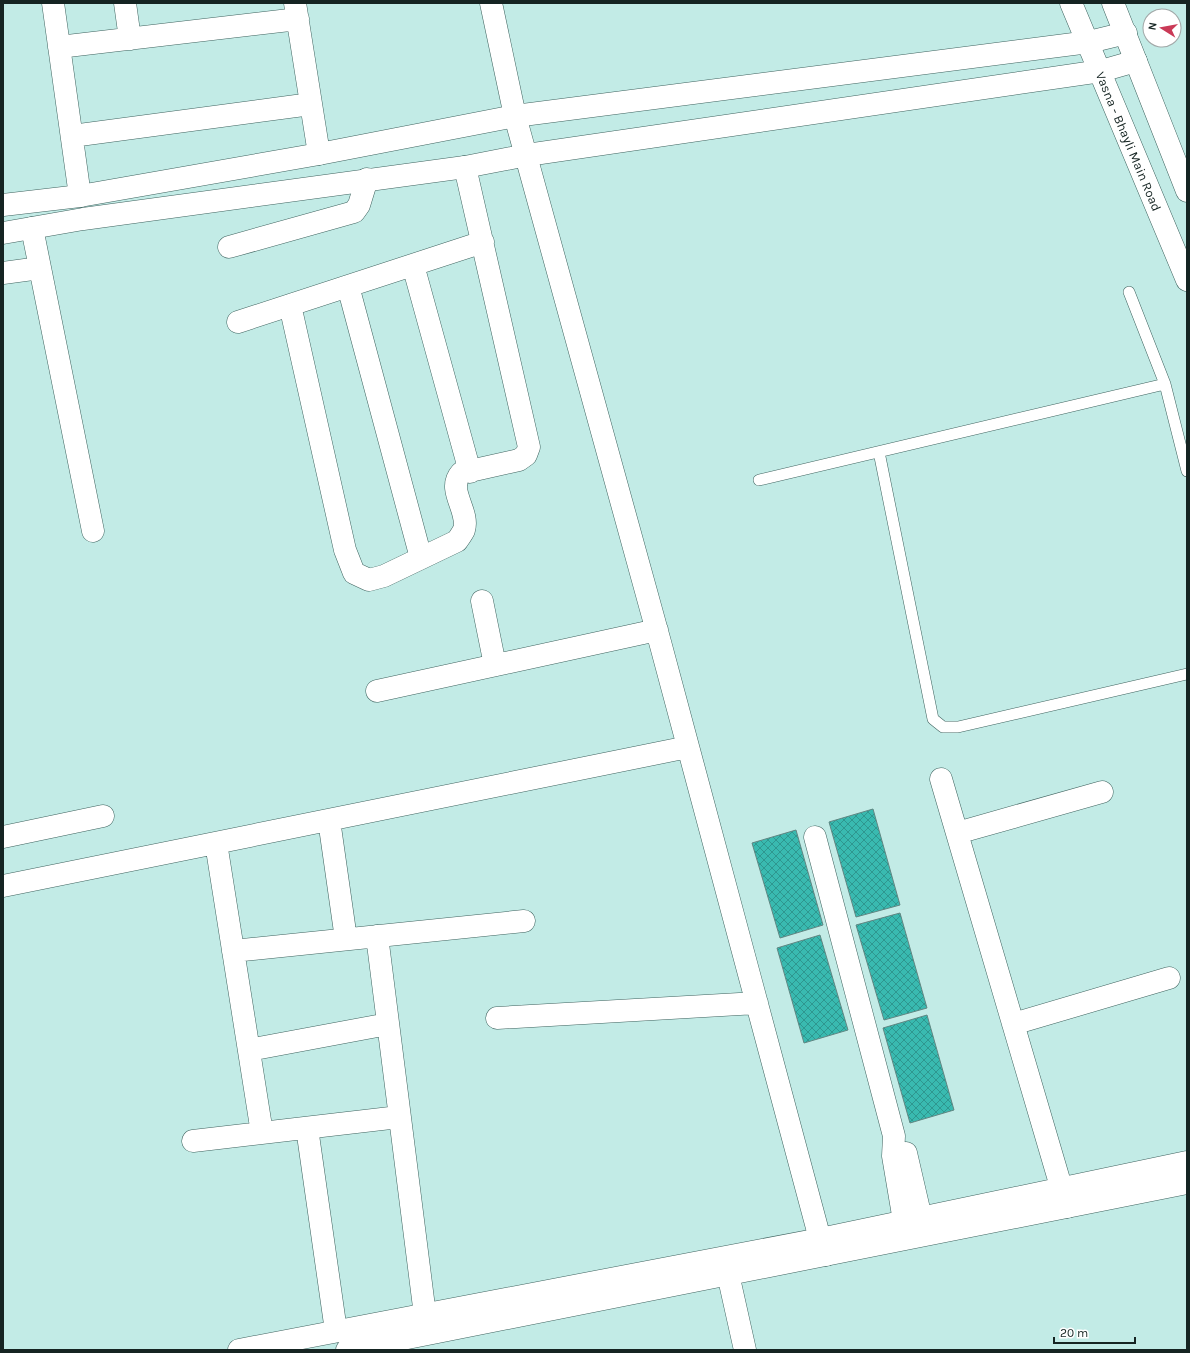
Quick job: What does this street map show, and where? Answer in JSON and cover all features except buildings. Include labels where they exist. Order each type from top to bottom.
[{"type":"street","points":[[52,3],[60,48],[80,196]]},
{"type":"street","points":[[125,3],[130,39]]},
{"type":"street","points":[[491,3],[515,116],[657,630],[823,1247]]},
{"type":"street","name":"Vasna - Bhayli Main Road","points":[[1071,3],[1089,42],[1187,280]]},
{"type":"street","points":[[1113,3],[1187,191]]},
{"type":"street","points":[[60,48],[130,39],[296,11],[319,154]]},
{"type":"street","points":[[3,205],[80,196],[319,154],[515,116],[1089,42],[1126,33]]},
{"type":"street","points":[[3,233],[84,219],[367,179],[465,167],[527,155],[1101,71],[1136,62]]},
{"type":"street","points":[[72,136],[311,104]]},
{"type":"street","points":[[290,305],[345,550],[354,573],[369,580],[384,576],[457,541],[464,530],[463,514],[455,487],[457,478],[461,473],[519,460],[526,456],[529,447],[465,167]]},
{"type":"street","points":[[229,247],[354,212],[359,205],[367,179]]},
{"type":"street","points":[[32,228],[92,531]]},
{"type":"street","points":[[238,322],[483,242]]},
{"type":"street","points":[[413,265],[470,472]]},
{"type":"street","points":[[3,273],[40,268]]},
{"type":"street","points":[[348,286],[421,558]]},
{"type":"street","points":[[482,601],[496,665]]},
{"type":"street","points":[[377,691],[657,630]]},
{"type":"street","points":[[3,886],[688,747]]},
{"type":"street","points":[[941,779],[1064,1197]]},
{"type":"street","points":[[957,833],[1102,792]]},
{"type":"street","points":[[3,837],[103,816]]},
{"type":"street","points":[[329,820],[346,939]]},
{"type":"street","points":[[815,837],[894,1136],[893,1156],[912,1220]]},
{"type":"street","points":[[216,843],[262,1133]]},
{"type":"street","points":[[233,951],[524,921]]},
{"type":"street","points":[[377,936],[425,1315]]},
{"type":"street","points":[[1013,1024],[1170,978]]},
{"type":"street","points":[[497,1018],[757,1002]]},
{"type":"street","points":[[249,1050],[388,1024]]},
{"type":"street","points":[[193,1141],[399,1117]]},
{"type":"street","points":[[307,1128],[336,1331]]},
{"type":"street","points":[[239,1350],[425,1315],[823,1247],[1064,1197],[1187,1162]]},
{"type":"street","points":[[347,1350],[728,1274],[912,1220],[1064,1197],[1187,1183]]},
{"type":"street","points":[[728,1274],[745,1350]]},
{"type":"lane","points":[[1129,292],[1165,384],[1187,471]]},
{"type":"lane","points":[[760,480],[1165,384]]},
{"type":"lane","points":[[879,452],[933,720],[943,727],[958,727],[1187,674]]}]
